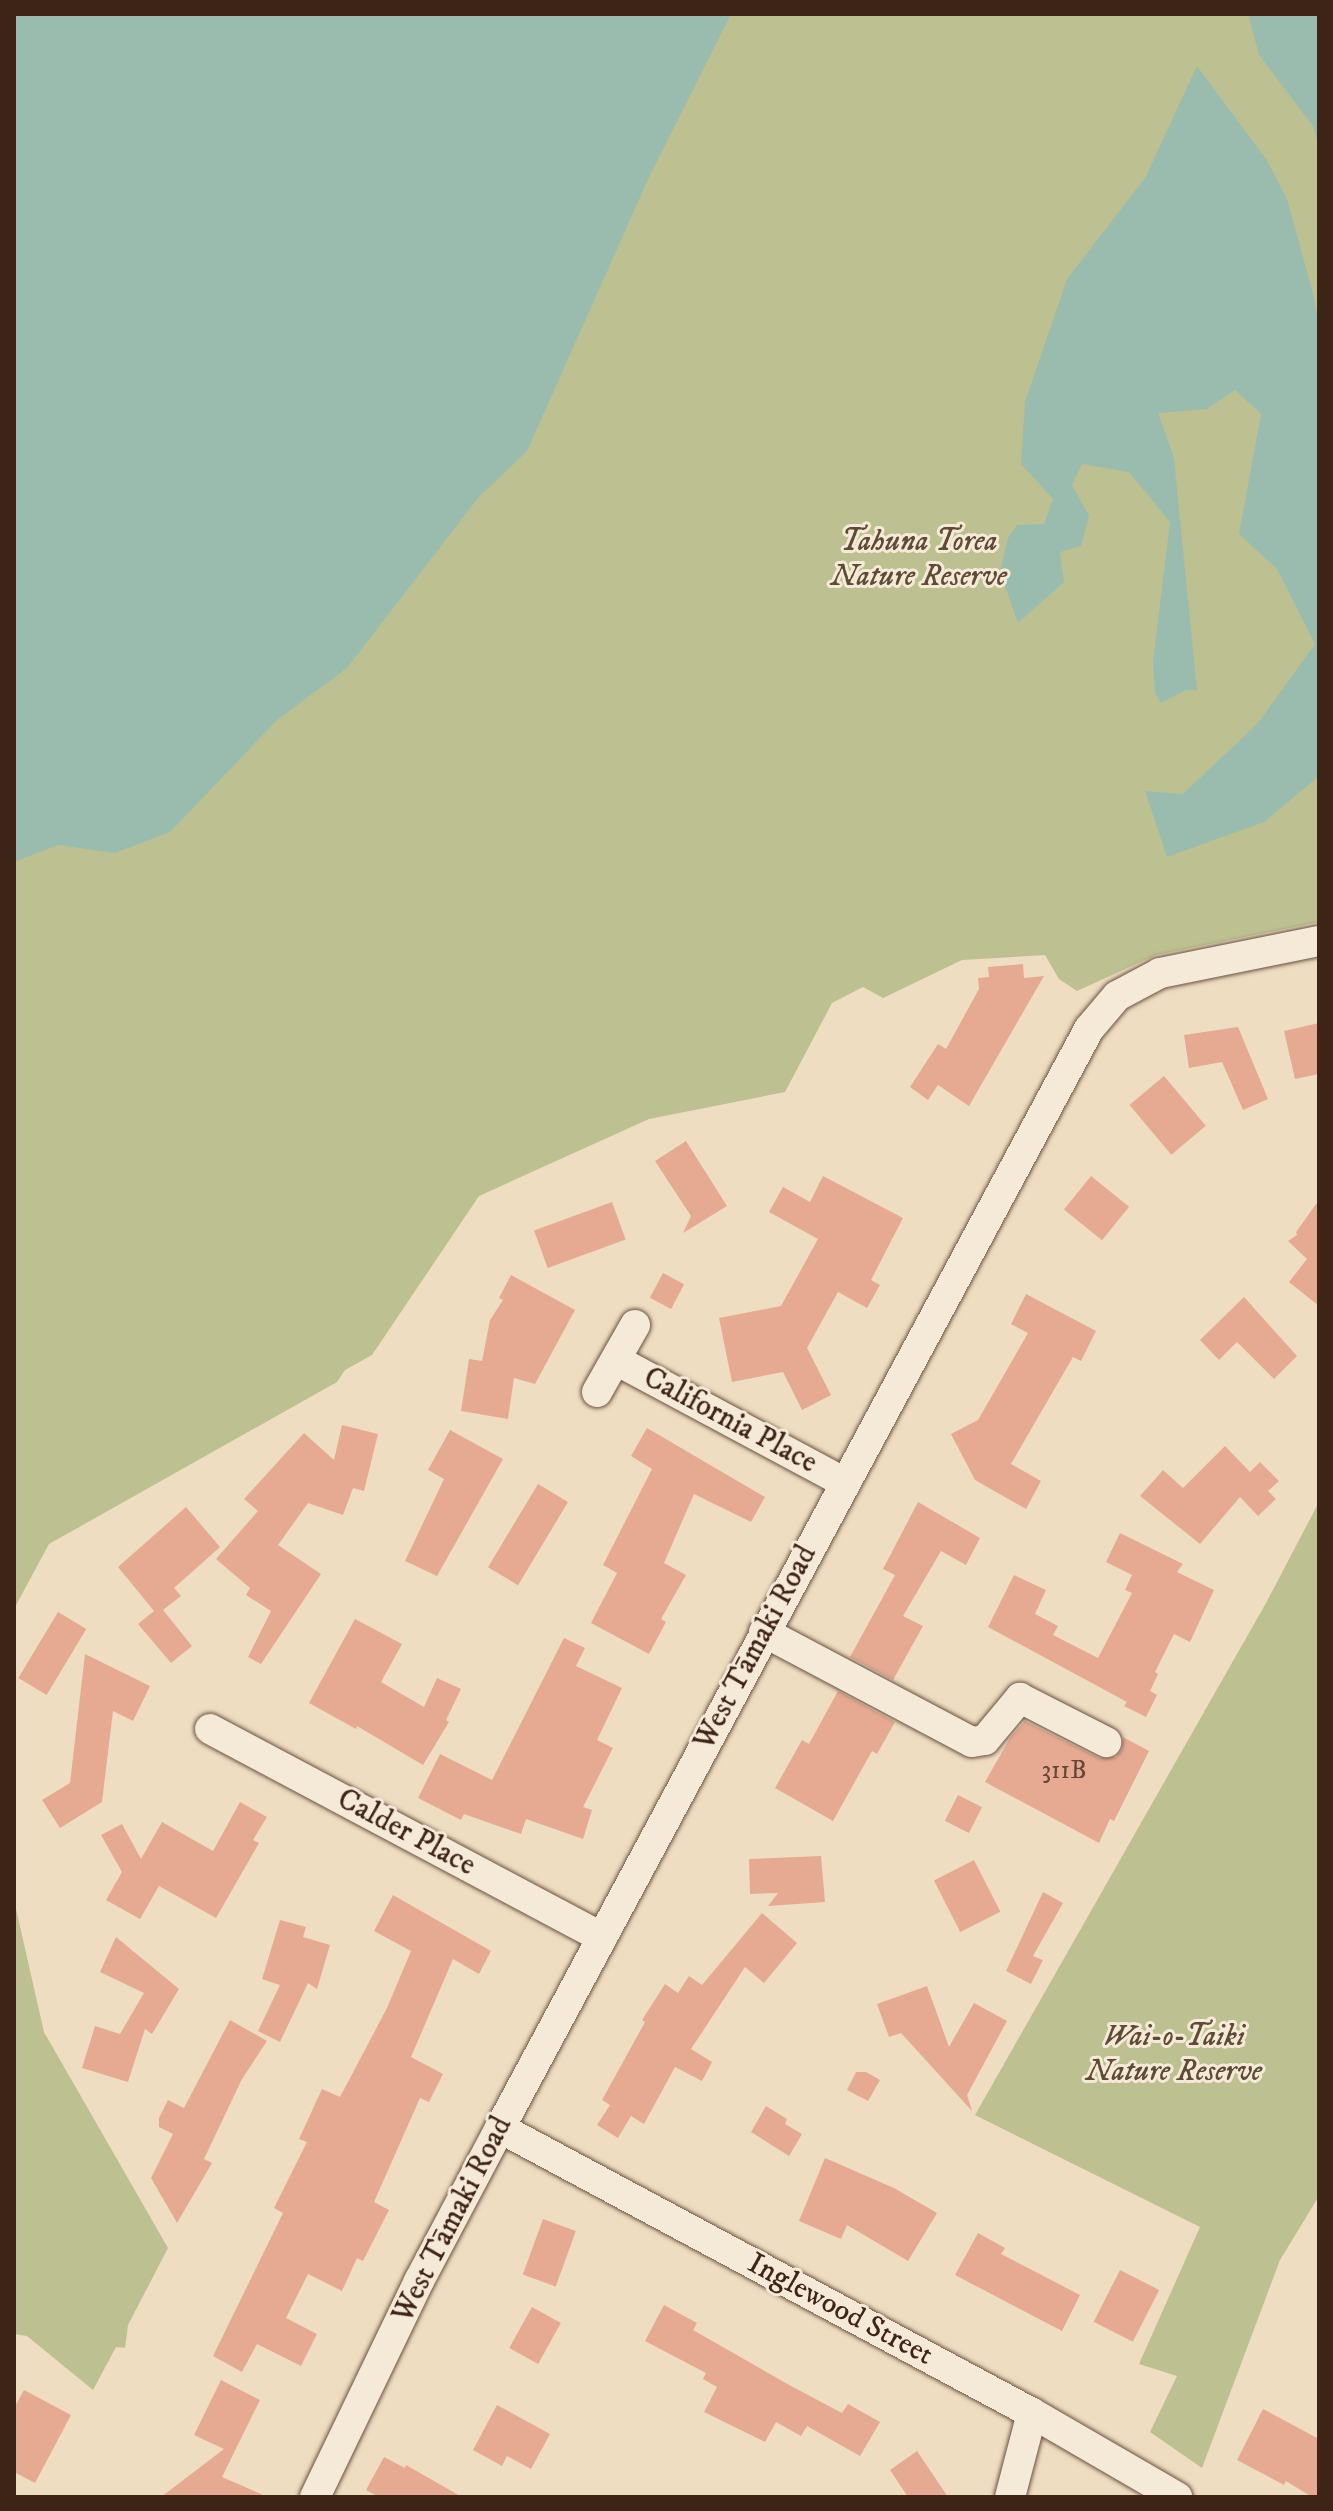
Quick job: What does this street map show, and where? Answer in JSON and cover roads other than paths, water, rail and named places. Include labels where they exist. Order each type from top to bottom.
[{"type":"street","name":"West Tāmaki Road","points":[[315,2497],[419,2281],[1082,1042],[1103,1010],[1135,983],[1160,973],[1319,941]]},
{"type":"street","name":"California Place","points":[[597,1392],[635,1325]]},
{"type":"street","name":"California Place","points":[[616,1360],[844,1482]]},
{"type":"street","points":[[764,1632],[972,1742],[985,1740],[1020,1698],[1106,1742]]},
{"type":"street","name":"Calder Place","points":[[210,1729],[602,1937]]},
{"type":"street","name":"Inglewood Street","points":[[500,2128],[1032,2413],[1177,2497]]},
{"type":"street","points":[[1010,2497],[1032,2413]]},
{"type":"park label","name":"Tahuna Torea Nature Reserve","points":[[919,559]]},
{"type":"park label","name":"Wai-o-Taiki Nature Reserve","points":[[1174,2054]]}]
